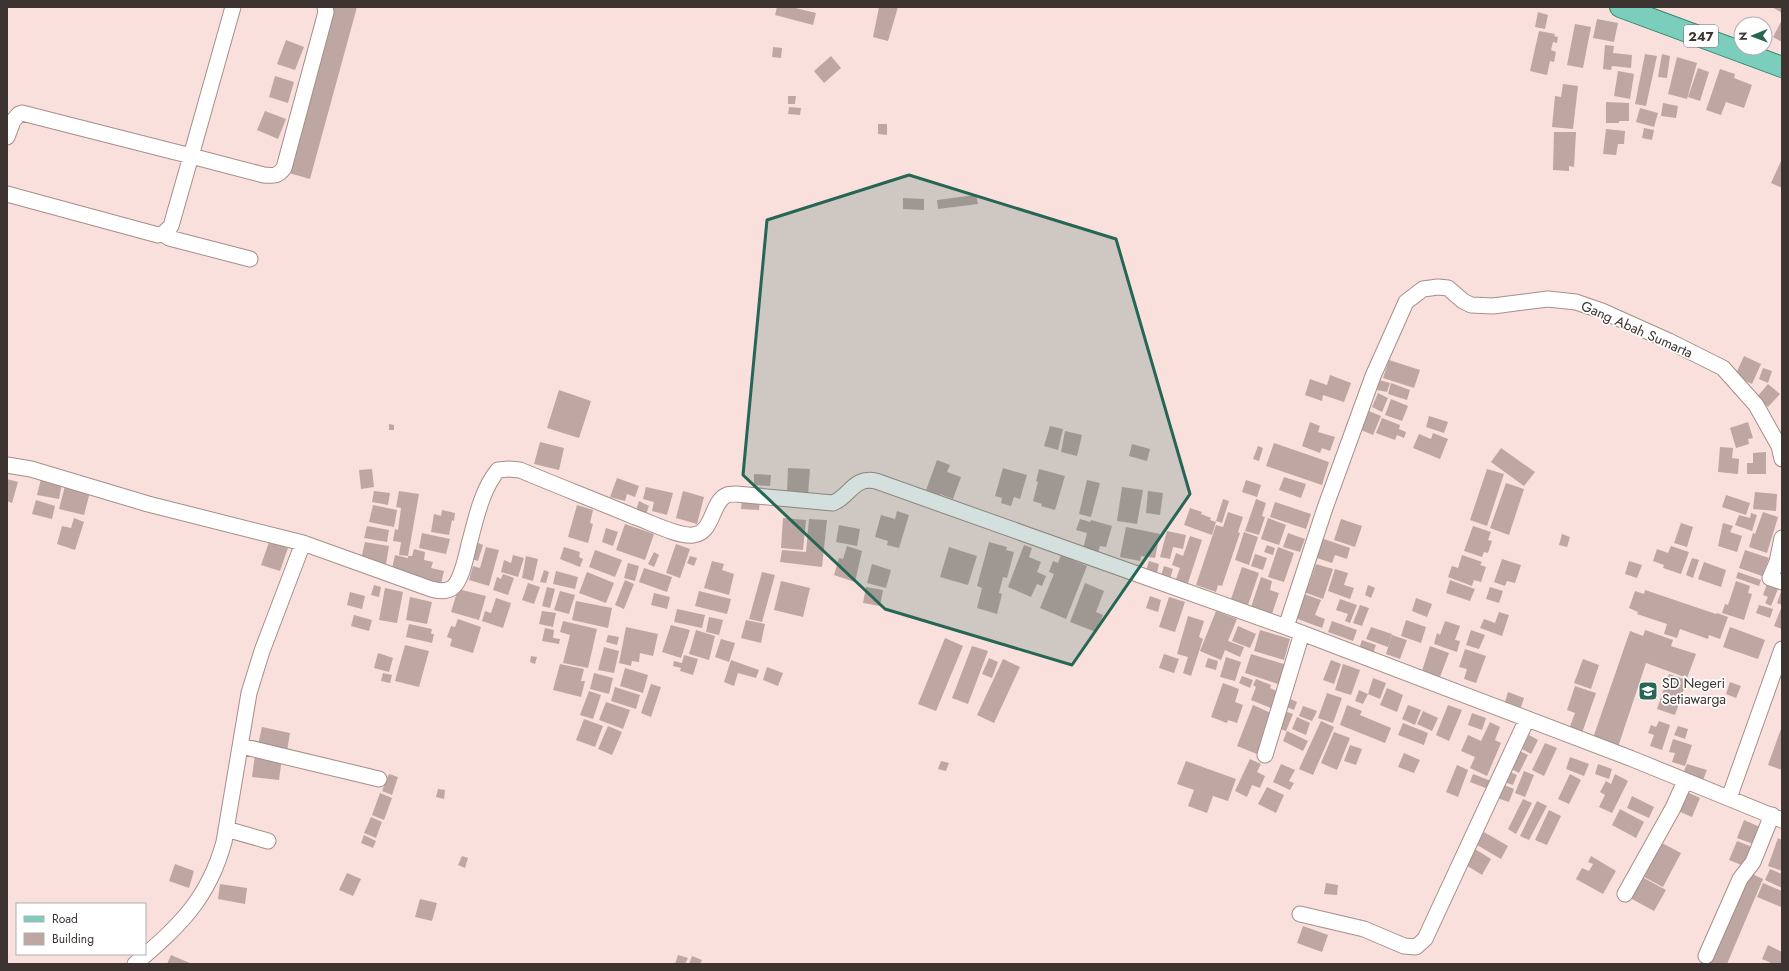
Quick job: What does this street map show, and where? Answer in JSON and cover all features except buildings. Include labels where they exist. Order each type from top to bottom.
[{"type":"main road","name":"247","points":[[1620,7],[1782,67]]},
{"type":"street","points":[[7,194],[158,235],[162,234],[171,226],[233,7]]},
{"type":"street","points":[[7,137],[15,118],[22,113],[264,175],[274,176],[280,173],[284,168],[326,12],[325,7]]},
{"type":"street","points":[[162,234],[168,238],[250,259]]},
{"type":"street","name":"Gang Abah Sumarta","points":[[1286,627],[1373,376],[1406,302],[1423,289],[1438,287],[1448,288],[1463,301],[1471,305],[1493,306],[1548,299],[1576,302],[1602,311],[1644,330],[1723,368],[1756,405],[1779,446],[1782,459]]},
{"type":"street","points":[[7,465],[31,469],[148,504],[304,543],[431,589],[448,590],[453,588],[462,572],[482,501],[492,478],[498,470],[520,470],[659,526],[693,535],[700,533],[707,527],[720,500],[726,495],[736,494],[833,503],[839,500],[858,482],[867,479],[899,488],[1286,627],[1630,758],[1777,817],[1753,862],[1740,879],[1706,956]]},
{"type":"street","points":[[1776,580],[1777,562],[1782,538]]},
{"type":"street","points":[[146,954],[173,931],[207,887],[218,864],[226,829],[249,693],[255,671],[304,543]]},
{"type":"street","points":[[1265,755],[1302,633]]},
{"type":"street","points":[[1729,798],[1779,669],[1782,649]]},
{"type":"street","points":[[1300,914],[1364,929],[1404,946],[1416,947],[1425,939],[1527,720]]},
{"type":"street","points":[[241,746],[379,779]]},
{"type":"street","points":[[1625,894],[1673,808],[1685,781]]},
{"type":"street","points":[[226,829],[268,841]]},
{"type":"street","points":[[135,964],[145,955]]},
{"type":"highlighted area","points":[[909,175],[1116,239],[1190,494],[1072,665],[885,609],[743,475],[767,220]]},
{"type":"place","name":"SD Negeri Setiawarga","points":[[1648,691]]}]
